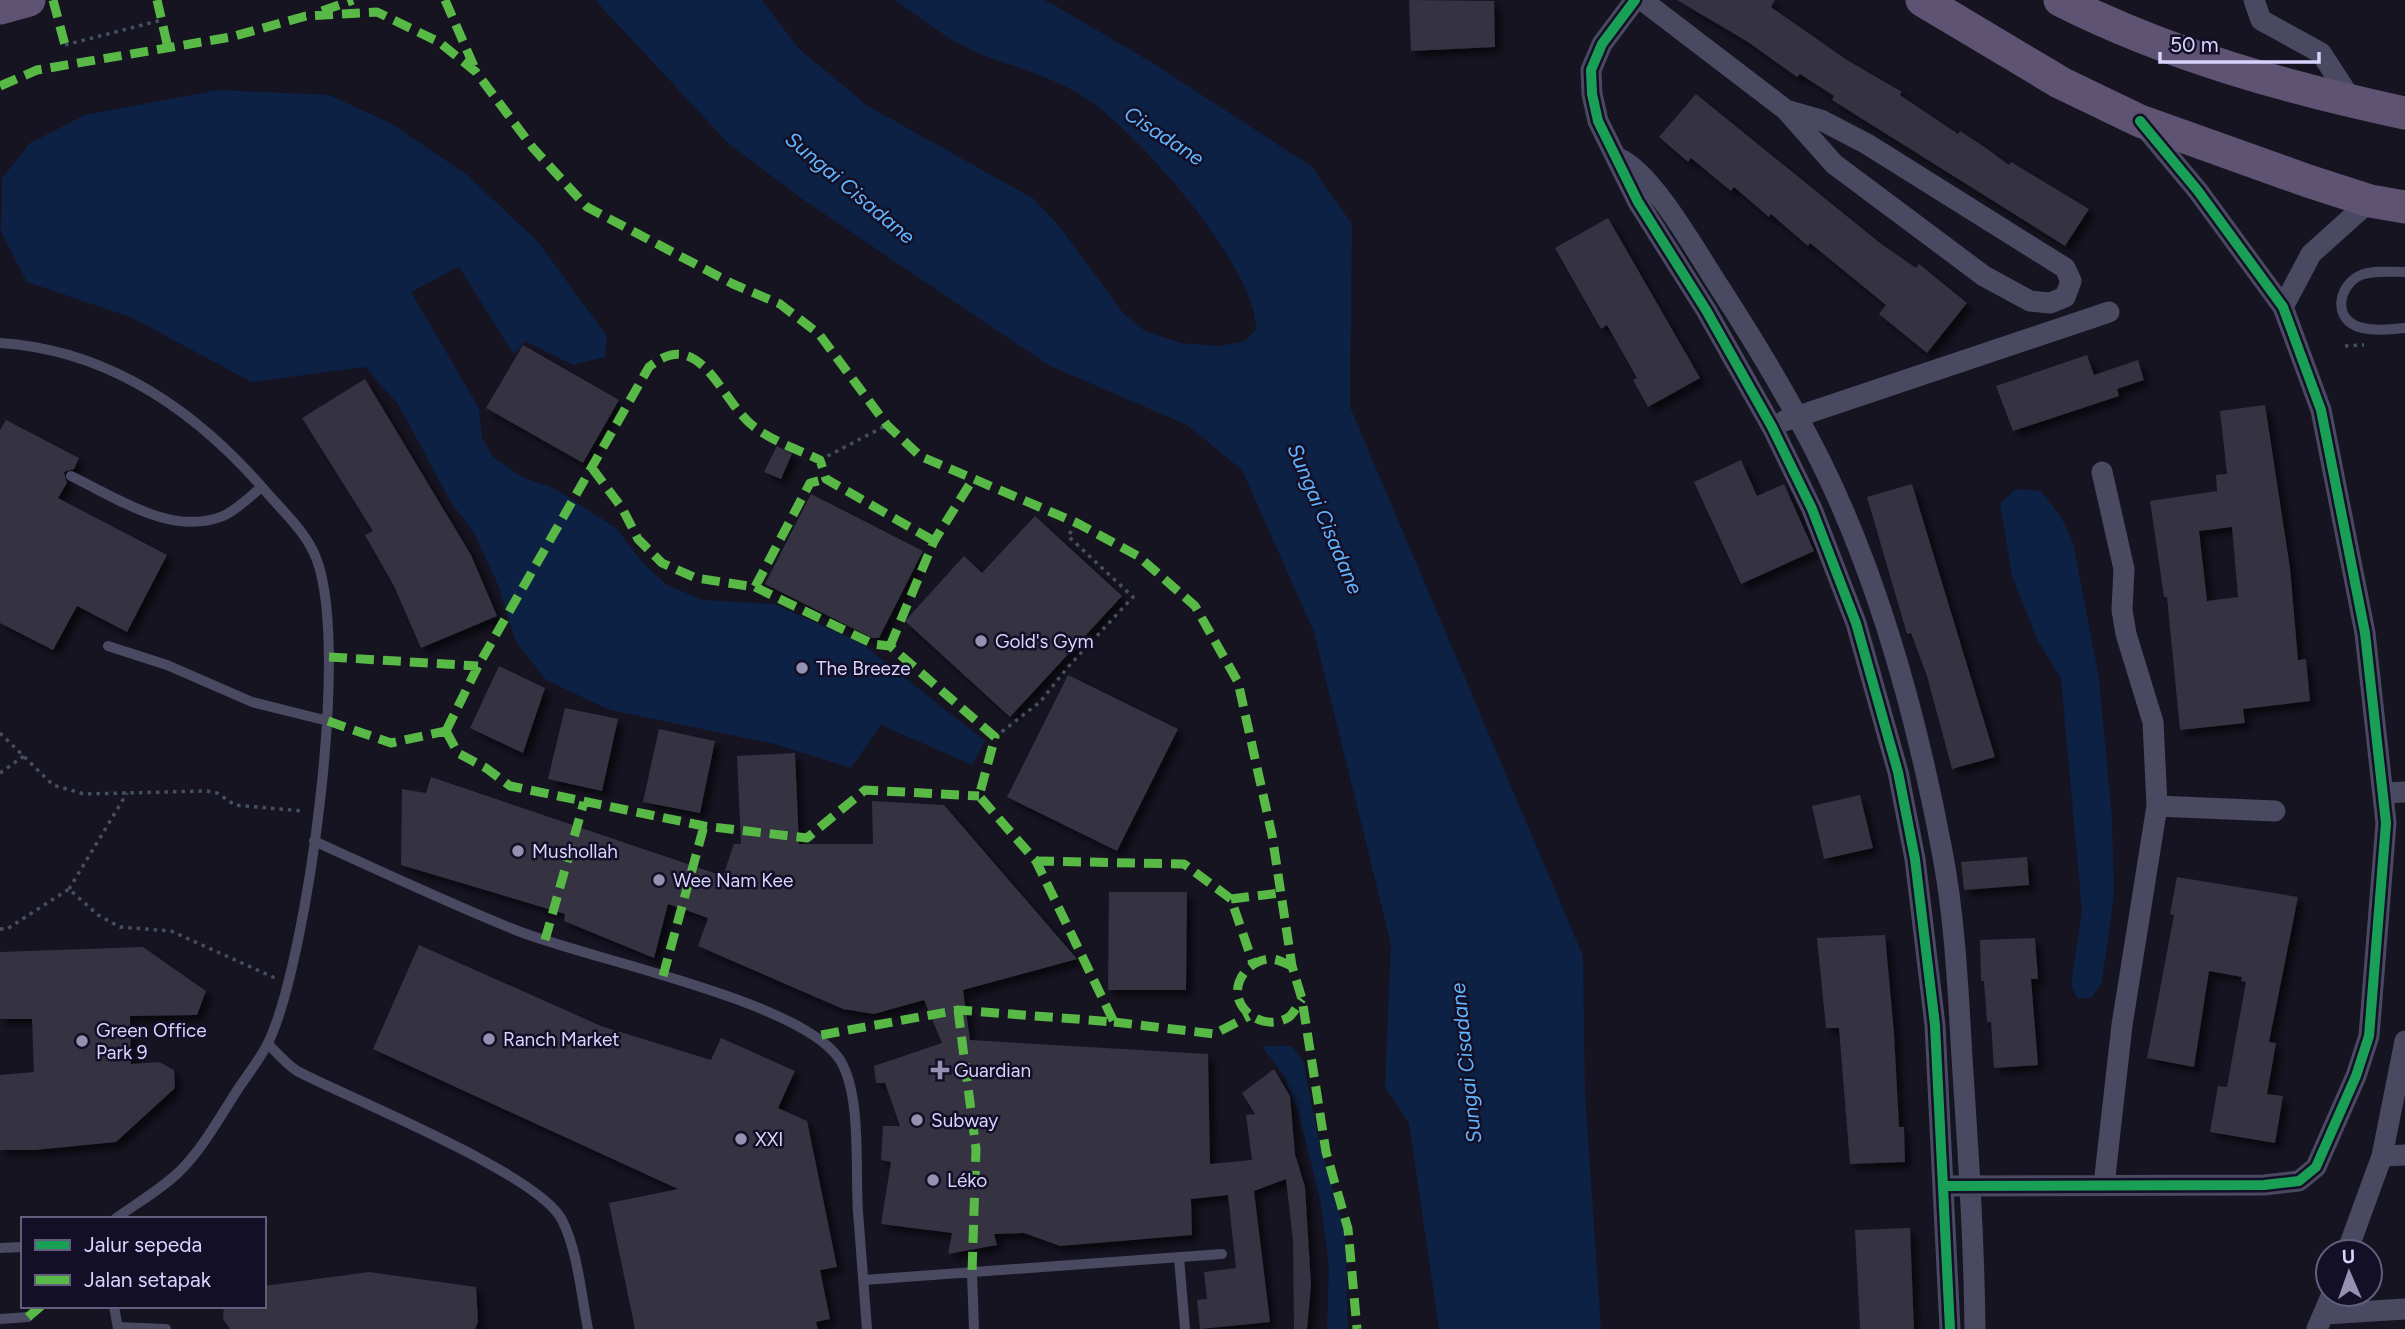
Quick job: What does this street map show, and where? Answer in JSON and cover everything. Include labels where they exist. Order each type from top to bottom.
[{"type":"main road","points":[[0,8],[29,0]]},
{"type":"main road","points":[[1922,0],[2061,83],[2140,121],[2370,201],[2405,207]]},
{"type":"main road","points":[[2060,0],[2205,60],[2353,102],[2405,113]]},
{"type":"street","points":[[1636,0],[1602,44],[1591,69],[1592,94],[1598,121],[1637,202],[1706,310],[1773,427],[1840,577],[1882,709],[1915,859],[1935,1025],[1950,1329]]},
{"type":"street","points":[[1642,0],[1786,110],[1833,164],[1984,276],[2030,301],[2050,303],[2065,297],[2071,281],[2065,268],[1867,144],[1821,120],[1786,110]]},
{"type":"street","points":[[2254,0],[2261,20],[2321,53],[2353,102]]},
{"type":"street","points":[[1944,1186],[2280,1184],[2304,1179],[2316,1167],[2356,1076],[2369,1036],[2395,822],[2383,793],[2365,633],[2321,410],[2283,307],[2198,191],[2140,121]]},
{"type":"street","points":[[1618,159],[1632,165],[1644,177],[1725,295],[1796,415],[1830,482],[1863,565],[1907,705],[1942,853],[1960,1022],[1975,1329]]},
{"type":"street","points":[[2283,307],[2311,254],[2370,201]]},
{"type":"street","points":[[1706,310],[1725,295]]},
{"type":"street","points":[[1773,427],[1796,415],[2109,312]]},
{"type":"street","points":[[2102,472],[2124,569],[2122,610],[2126,635],[2153,722],[2157,806],[2122,1025],[2104,1185]]},
{"type":"street","points":[[1882,709],[1907,705]]},
{"type":"street","points":[[2383,793],[2405,792]]},
{"type":"street","points":[[2157,806],[2275,811]]},
{"type":"street","points":[[1935,1025],[1960,1022]]},
{"type":"street","points":[[2352,1238],[2382,1156],[2405,1041]]},
{"type":"street","points":[[2382,1156],[2405,1155]]},
{"type":"street","points":[[2321,1322],[2405,1309]]},
{"type":"lane","points":[[2405,272],[2363,274],[2347,283],[2341,295],[2342,311],[2348,321],[2359,327],[2405,328]]},
{"type":"lane","points":[[0,342],[89,360],[125,374],[162,397],[217,438],[262,487],[313,550],[320,570],[329,657],[328,721],[314,841],[289,984],[268,1044],[206,1138],[181,1170],[158,1191],[118,1217]]},
{"type":"lane","points":[[71,476],[152,514],[189,522],[224,516],[262,487]]},
{"type":"lane","points":[[108,646],[167,665],[252,702],[328,721]]},
{"type":"lane","points":[[314,841],[516,930],[675,980],[784,1019],[816,1036],[841,1063],[848,1084],[867,1329]]},
{"type":"lane","points":[[268,1044],[297,1071],[495,1168],[543,1196],[558,1214],[566,1232],[588,1329]]},
{"type":"lane","points":[[0,1248],[21,1247]]},
{"type":"lane","points":[[864,1280],[1222,1254]]},
{"type":"lane","points":[[1179,1258],[1185,1329]]},
{"type":"lane","points":[[972,1273],[974,1329]]},
{"type":"lane","points":[[114,1308],[118,1328],[166,1329]]},
{"type":"lane","points":[[0,1319],[28,1317]]},
{"type":"path","points":[[65,45],[162,20]]},
{"type":"path","points":[[820,460],[887,425]]},
{"type":"path","points":[[995,737],[1041,702],[1068,667],[1133,597],[1068,536],[1077,523]]},
{"type":"path","points":[[0,733],[53,785],[84,794],[207,791],[217,793],[235,806],[317,812]]},
{"type":"path","points":[[0,773],[24,756]]},
{"type":"path","points":[[0,929],[7,929],[69,889],[127,793]]},
{"type":"path","points":[[69,889],[98,915],[120,927],[171,931],[289,984]]},
{"type":"water","points":[[595,0],[762,0],[799,49],[868,106],[1034,199],[1060,227],[1123,313],[1145,331],[1181,343],[1218,346],[1243,342],[1256,330],[1251,303],[1237,272],[1217,238],[1164,171],[1136,141],[1087,99],[1047,78],[964,47],[895,0],[1044,0],[1156,65],[1312,167],[1352,224],[1350,407],[1583,956],[1585,1094],[1601,1329],[1439,1329],[1409,1123],[1385,1087],[1391,944],[1314,632],[1242,470],[1187,425],[1048,365],[798,196],[727,142]]},
{"type":"water","points":[[218,90],[329,95],[390,123],[466,174],[538,242],[607,336],[605,357],[573,365],[525,341],[514,355],[459,267],[411,292],[479,408],[482,438],[493,457],[524,478],[554,488],[616,528],[642,562],[667,585],[703,600],[774,604],[861,643],[985,741],[972,765],[881,725],[851,768],[775,744],[610,710],[546,680],[515,640],[499,587],[474,533],[452,504],[398,404],[365,367],[252,382],[130,317],[27,282],[1,232],[2,178],[30,143],[85,115]]},
{"type":"water","points":[[2016,489],[2041,491],[2061,517],[2073,542],[2099,679],[2112,818],[2114,895],[2102,982],[2092,997],[2078,999],[2071,985],[2082,911],[2061,679],[2038,641],[2012,576],[2000,503]]},
{"type":"water","points":[[1262,1046],[1291,1046],[1303,1061],[1319,1141],[1345,1233],[1348,1329],[1327,1329],[1329,1267],[1321,1203],[1298,1111],[1282,1073]]},
{"type":"building","points":[[1409,0],[1494,1],[1495,47],[1411,51]]},
{"type":"building","points":[[1677,0],[1775,0],[1771,7],[1847,60],[1902,92],[1900,95],[1958,134],[1960,131],[2009,165],[2011,162],[2089,209],[2065,246],[1832,100],[1834,96],[1800,74],[1797,77],[1748,42]]},
{"type":"building","points":[[1696,94],[1880,243],[1916,268],[1919,264],[1967,303],[1927,353],[1879,314],[1886,305],[1810,243],[1808,246],[1771,214],[1769,217],[1734,187],[1731,191],[1691,158],[1688,162],[1659,137]]},
{"type":"building","points":[[1608,218],[1700,378],[1648,407],[1633,380],[1637,378],[1607,325],[1601,329],[1555,248]]},
{"type":"building","points":[[523,345],[619,400],[583,463],[486,408]]},
{"type":"building","points":[[2087,355],[2094,375],[2138,360],[2144,380],[2117,389],[2119,396],[2013,431],[1996,386]]},
{"type":"building","points":[[365,379],[471,555],[497,616],[421,648],[394,586],[365,535],[373,531],[302,418]]},
{"type":"building","points":[[2265,405],[2290,568],[2298,660],[2306,659],[2310,701],[2243,709],[2245,723],[2180,730],[2167,597],[2164,597],[2150,501],[2217,491],[2216,475],[2227,474],[2220,411]],"holes":[[[2232,527],[2238,597],[2207,601],[2199,531]]]},
{"type":"building","points":[[6,420],[79,458],[74,469],[64,472],[67,483],[58,498],[167,555],[127,632],[77,606],[53,650],[0,623],[0,430]]},
{"type":"building","points":[[777,446],[792,454],[781,479],[764,472]]},
{"type":"building","points":[[1741,460],[1757,496],[1784,484],[1814,551],[1741,584],[1694,482]]},
{"type":"building","points":[[1912,484],[1995,757],[1952,769],[1927,676],[1911,633],[1907,634],[1867,497]]},
{"type":"building","points":[[811,494],[923,551],[879,638],[872,638],[765,584]]},
{"type":"building","points":[[1035,516],[1122,596],[1010,717],[905,621],[964,556],[982,573]]},
{"type":"building","points":[[499,666],[545,688],[523,753],[470,728]]},
{"type":"building","points":[[1068,675],[1178,729],[1117,851],[1007,797]]},
{"type":"building","points":[[565,708],[618,719],[602,791],[548,779]]},
{"type":"building","points":[[659,729],[715,741],[700,813],[643,802]]},
{"type":"building","points":[[795,753],[799,844],[873,844],[872,801],[944,805],[1077,959],[963,990],[970,1040],[1208,1054],[1210,1164],[1252,1160],[1246,1115],[1255,1114],[1242,1093],[1274,1069],[1290,1096],[1295,1154],[1305,1187],[1311,1285],[1307,1329],[1294,1329],[1293,1241],[1286,1179],[1254,1191],[1270,1322],[1200,1329],[1197,1300],[1207,1299],[1204,1272],[1236,1268],[1228,1195],[1191,1199],[1192,1235],[1060,1246],[1024,1233],[994,1234],[997,1245],[948,1254],[952,1233],[881,1224],[891,1162],[881,1160],[883,1126],[900,1126],[885,1083],[876,1083],[874,1066],[942,1043],[924,1000],[874,1014],[843,1009],[698,946],[708,918],[668,904],[654,958],[564,921],[565,914],[401,865],[402,789],[426,793],[431,777],[723,876],[734,844],[741,844],[737,756]]},
{"type":"building","points":[[1860,795],[1873,848],[1824,859],[1812,806]]},
{"type":"building","points":[[2027,857],[2029,885],[1964,890],[1961,862]]},
{"type":"building","points":[[2177,877],[2298,897],[2269,1042],[2276,1043],[2267,1094],[2283,1096],[2275,1143],[2210,1132],[2218,1086],[2227,1087],[2246,982],[2241,981],[2242,977],[2209,971],[2194,1067],[2147,1058],[2174,915],[2170,914]]},
{"type":"building","points":[[1109,892],[1187,892],[1186,990],[1108,990]]},
{"type":"building","points":[[1885,935],[1899,1127],[1904,1127],[1905,1162],[1850,1164],[1839,1028],[1826,1028],[1817,938]]},
{"type":"building","points":[[2035,938],[2038,979],[2031,979],[2038,1065],[1994,1068],[1991,1022],[1987,1022],[1984,981],[1981,981],[1980,940]]},
{"type":"building","points":[[419,945],[601,1026],[711,1060],[721,1038],[795,1071],[778,1108],[807,1121],[837,1267],[820,1270],[830,1319],[816,1322],[818,1329],[635,1329],[609,1203],[678,1189],[373,1049]]},
{"type":"building","name":"Green Office Park 9","points":[[143,947],[206,991],[197,1015],[130,1016],[131,1064],[159,1062],[174,1070],[175,1088],[116,1142],[35,1150],[0,1150],[0,1075],[34,1072],[32,1019],[0,1019],[0,952]]},
{"type":"building","points":[[1910,1228],[1914,1329],[1860,1329],[1855,1230]]},
{"type":"building","points":[[369,1272],[476,1287],[478,1322],[475,1329],[230,1329],[223,1319],[224,1308],[266,1308],[266,1286]]},
{"type":"marked path","points":[[53,0],[65,45]]},
{"type":"marked path","points":[[157,0],[168,48]]},
{"type":"marked path","points":[[322,11],[353,0]]},
{"type":"marked path","points":[[445,0],[476,71]]},
{"type":"marked path","points":[[0,86],[37,70],[231,37],[306,16],[377,12],[439,42],[476,72],[533,148],[587,207],[733,284],[780,304],[819,334],[887,425],[920,456],[1077,523],[1138,556],[1195,606],[1238,682],[1272,835],[1292,966],[1302,999],[1326,1152],[1348,1229],[1357,1329]]},
{"type":"marked path","points":[[446,731],[478,666],[649,367],[667,356],[683,355],[697,361],[709,372],[744,418],[757,429],[820,460],[826,479],[934,541]]},
{"type":"marked path","points":[[592,468],[622,508],[638,539],[662,563],[696,578],[755,587],[810,483],[826,479]]},
{"type":"marked path","points":[[890,646],[934,541],[973,479]]},
{"type":"marked path","points":[[755,587],[873,644],[890,646],[995,737],[979,796],[1036,861],[1114,1022],[958,1010],[816,1036]]},
{"type":"marked path","points":[[329,657],[478,666]]},
{"type":"marked path","points":[[328,721],[391,743],[446,731]]},
{"type":"marked path","points":[[446,731],[458,753],[486,768],[510,786],[704,826],[807,838],[865,790],[979,796]]},
{"type":"marked path","points":[[545,940],[584,802]]},
{"type":"marked path","points":[[663,976],[704,826]]},
{"type":"marked path","points":[[1036,861],[1184,864],[1231,899],[1253,963]]},
{"type":"marked path","points":[[1231,899],[1280,893]]},
{"type":"marked path","points":[[1292,966],[1274,959],[1264,960],[1250,967],[1238,985],[1239,1000],[1242,1007],[1253,1017],[1275,1022],[1289,1017],[1302,999]]},
{"type":"marked path","points":[[958,1010],[976,1149],[972,1273]]},
{"type":"marked path","points":[[1114,1022],[1214,1034],[1249,1016]]},
{"type":"marked path","points":[[28,1317],[39,1308]]},
{"type":"cycle path","points":[[1635,0],[1602,44],[1591,70],[1592,94],[1598,121],[1638,202],[1706,310],[1772,427],[1812,509],[1856,623],[1898,772],[1915,859],[1935,1025],[1950,1329]]},
{"type":"cycle path","points":[[1944,1186],[2264,1185],[2299,1181],[2316,1167],[2356,1076],[2369,1036],[2386,823],[2365,633],[2321,410],[2283,307],[2198,191],[2140,121]]},
{"type":"place","name":"Gold's Gym","points":[[981,641]]},
{"type":"place","name":"The Breeze","points":[[802,668]]},
{"type":"place","name":"Mushollah","points":[[518,851]]},
{"type":"place","name":"Wee Nam Kee","points":[[659,880]]},
{"type":"place","name":"Ranch Market","points":[[489,1039]]},
{"type":"place","name":"Green Office Park 9","points":[[82,1041]]},
{"type":"place","name":"Guardian","points":[[940,1070]]},
{"type":"place","name":"Subway","points":[[917,1120]]},
{"type":"place","name":"XXI","points":[[741,1139]]},
{"type":"place","name":"Léko","points":[[933,1180]]},
{"type":"water label","name":"Cisadane","points":[[1164,136]]},
{"type":"water label","name":"Sungai Cisadane","points":[[850,188]]},
{"type":"water label","name":"Sungai Cisadane","points":[[1325,519]]},
{"type":"water label","name":"Sungai Cisadane","points":[[1466,1063]]}]
